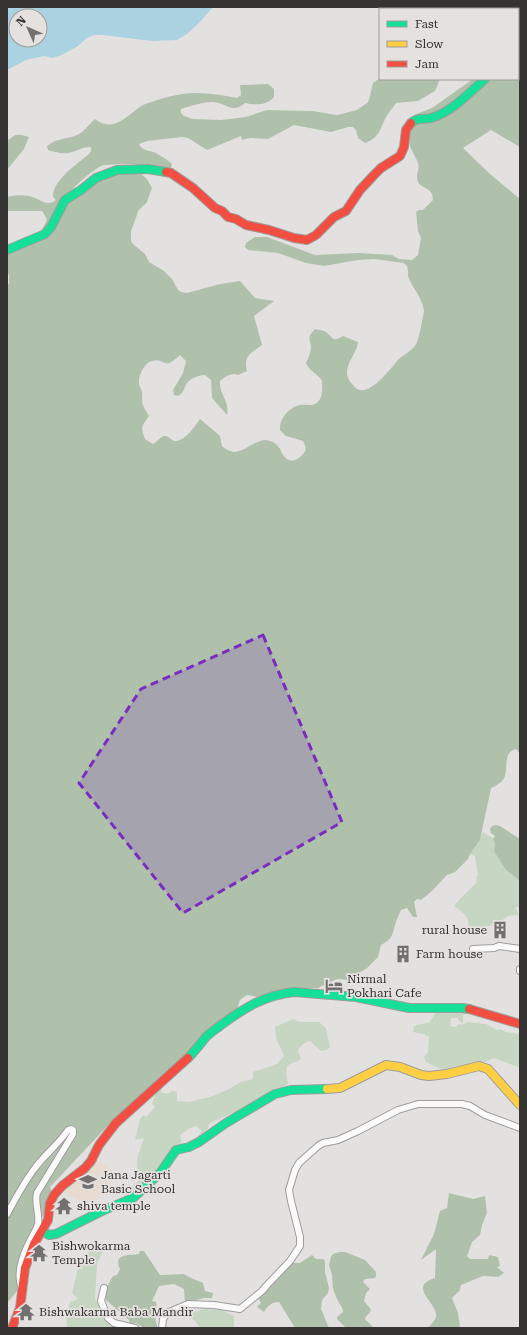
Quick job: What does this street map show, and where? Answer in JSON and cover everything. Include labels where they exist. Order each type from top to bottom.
[{"type":"street","points":[[7,250],[46,234],[65,200],[96,178],[117,170],[148,170],[171,173],[193,188],[214,208],[222,211],[228,217],[236,219],[246,225],[307,240],[316,235],[334,217],[346,211],[360,190],[380,168],[400,156],[404,147],[406,130],[411,122],[416,119],[431,118],[447,110],[484,80]]},
{"type":"street","points":[[473,949],[494,948],[499,946],[520,949]]},
{"type":"street","points":[[12,1328],[20,1308],[25,1268],[34,1244],[48,1220],[50,1203],[54,1195],[62,1186],[85,1168],[116,1123],[197,1049],[207,1036],[241,1010],[258,1002],[289,992],[336,994],[409,1008],[463,1008],[520,1024]]},
{"type":"street","points":[[42,1231],[49,1235],[56,1234],[102,1211],[128,1201],[144,1189],[160,1173],[176,1150],[189,1147],[199,1142],[226,1123],[275,1094],[284,1091],[294,1089],[337,1088],[356,1081],[379,1068],[388,1065],[400,1067],[420,1075],[430,1076],[447,1074],[479,1066],[488,1069],[520,1105]]},
{"type":"street","points":[[162,1328],[163,1319],[167,1313],[188,1304],[214,1305],[240,1309],[262,1291],[290,1262],[300,1246],[300,1237],[291,1201],[289,1190],[290,1184],[299,1163],[323,1143],[338,1140],[398,1110],[418,1104],[462,1104],[470,1106],[485,1115],[520,1128]]},
{"type":"street","points":[[7,1214],[35,1167],[59,1143],[68,1130],[72,1129],[74,1131],[73,1134],[37,1193],[38,1224],[20,1266],[22,1291]]},
{"type":"street","points":[[104,1288],[101,1301],[108,1318],[114,1323],[135,1328]]},
{"type":"highlighted area","points":[[263,635],[342,822],[183,913],[79,783],[141,689]]},
{"type":"shaded area","name":"Jana Jagarti Basic School","points":[[96,1160],[107,1165],[117,1176],[93,1201],[90,1200],[82,1208],[78,1200],[57,1188]]},
{"type":"green space","points":[[520,7],[520,54],[519,8],[466,8]]},
{"type":"green space","points":[[520,71],[520,147],[491,130],[463,148],[490,174],[520,199],[520,754],[516,749],[509,753],[503,780],[491,788],[480,840],[468,859],[455,872],[447,875],[421,900],[417,899],[414,902],[417,917],[413,917],[407,908],[401,910],[391,937],[381,945],[378,957],[367,968],[348,980],[337,979],[318,988],[294,988],[257,997],[247,995],[240,1000],[237,1009],[200,1040],[181,1060],[132,1105],[114,1119],[50,1187],[52,1194],[45,1213],[33,1228],[28,1239],[17,1279],[17,1291],[7,1303],[7,285],[9,284],[9,275],[7,272],[7,253],[26,244],[36,237],[47,219],[42,211],[7,211],[7,197],[26,196],[33,197],[46,203],[53,202],[56,200],[53,197],[54,191],[61,179],[89,154],[91,147],[85,147],[71,152],[58,153],[48,150],[47,146],[55,141],[80,134],[95,119],[105,124],[116,123],[126,118],[143,105],[174,95],[200,93],[237,98],[241,95],[240,85],[268,84],[274,89],[274,97],[268,102],[257,104],[245,103],[236,108],[232,108],[217,103],[208,102],[181,109],[181,113],[184,116],[193,119],[221,120],[246,117],[267,110],[312,111],[337,115],[357,110],[367,103],[373,83],[379,79],[379,80],[440,80],[435,91],[418,101],[396,103],[385,118],[377,135],[365,143],[358,138],[356,130],[353,127],[331,132],[294,125],[268,139],[250,138],[242,140],[241,136],[207,150],[188,138],[182,137],[147,141],[139,144],[140,146],[169,161],[172,164],[171,168],[159,171],[136,165],[104,165],[79,182],[68,194],[110,174],[139,172],[147,179],[152,188],[147,202],[138,211],[131,231],[131,241],[145,254],[149,262],[164,271],[172,279],[178,290],[187,293],[220,284],[240,281],[255,298],[274,301],[254,316],[262,345],[247,358],[247,371],[238,375],[229,375],[220,381],[221,390],[228,410],[227,415],[212,398],[211,380],[205,375],[198,376],[191,380],[187,383],[182,393],[178,396],[174,395],[173,390],[183,373],[186,361],[180,355],[170,363],[164,363],[156,360],[146,364],[139,377],[139,385],[142,391],[142,403],[149,416],[142,426],[145,439],[153,444],[164,436],[167,436],[174,441],[180,440],[190,432],[200,419],[220,436],[222,446],[228,450],[233,452],[243,450],[258,442],[266,440],[277,445],[286,459],[292,461],[300,457],[305,452],[306,448],[303,441],[286,436],[280,430],[281,422],[292,408],[300,405],[313,405],[318,402],[321,397],[322,381],[306,363],[311,347],[309,338],[312,332],[315,329],[321,330],[326,332],[334,339],[343,336],[358,342],[347,369],[347,375],[354,386],[359,390],[365,390],[378,382],[398,360],[416,344],[424,311],[423,306],[408,276],[407,266],[404,263],[374,259],[358,260],[324,266],[306,263],[278,253],[248,250],[245,247],[246,243],[255,237],[267,237],[315,255],[359,253],[392,255],[399,259],[412,260],[418,255],[421,238],[418,231],[416,212],[423,210],[433,200],[433,196],[430,191],[420,185],[417,180],[418,163],[409,143],[409,136],[412,118],[414,115],[432,108],[472,80],[519,80]]},
{"type":"green space","points":[[15,135],[29,137],[24,149],[7,170],[7,141]]},
{"type":"green space","points":[[496,825],[520,839],[520,881],[506,870],[494,851],[495,844],[493,839],[495,836],[491,833],[490,829],[492,826]]},
{"type":"green space","points":[[482,832],[493,838],[506,870],[520,881],[520,907],[515,907],[519,915],[508,916],[501,921],[492,924],[491,926],[486,926],[483,928],[479,926],[469,930],[466,916],[454,906],[477,882],[476,878],[478,875],[475,856],[470,854],[480,840]]},
{"type":"green space","points":[[435,1013],[467,1013],[463,1015],[463,1023],[458,1020],[458,1018],[451,1018],[450,1026],[456,1027],[459,1024],[462,1025],[467,1022],[486,1024],[497,1030],[500,1029],[506,1032],[520,1034],[520,1064],[518,1067],[494,1058],[485,1062],[454,1070],[441,1068],[425,1061],[424,1057],[428,1052],[429,1037],[413,1032],[414,1026],[430,1022]]},
{"type":"green space","points":[[293,1019],[300,1022],[319,1022],[326,1028],[330,1047],[327,1050],[321,1051],[310,1041],[306,1042],[298,1050],[301,1058],[298,1061],[289,1064],[287,1067],[286,1072],[288,1084],[261,1100],[210,1123],[203,1138],[186,1146],[202,1131],[196,1126],[190,1128],[180,1135],[182,1145],[163,1166],[142,1186],[125,1195],[138,1181],[137,1158],[144,1138],[135,1140],[140,1119],[143,1115],[146,1117],[155,1107],[152,1103],[159,1087],[161,1085],[162,1093],[169,1093],[172,1091],[177,1092],[177,1101],[188,1102],[210,1097],[241,1082],[253,1079],[253,1072],[277,1064],[284,1056],[276,1038],[275,1027]]},
{"type":"green space","points":[[449,1193],[473,1199],[485,1196],[487,1213],[480,1235],[472,1242],[467,1256],[470,1259],[488,1259],[489,1255],[498,1257],[500,1266],[497,1267],[504,1273],[498,1277],[483,1276],[461,1285],[460,1290],[452,1298],[458,1313],[460,1328],[428,1328],[436,1317],[436,1312],[423,1291],[423,1286],[435,1278],[436,1249],[421,1260],[434,1234],[440,1211],[447,1208]]},
{"type":"green space","points":[[95,1244],[106,1244],[97,1264],[95,1299],[105,1317],[126,1328],[67,1327],[66,1318],[70,1302],[78,1299],[72,1293],[78,1269],[86,1255]]},
{"type":"green space","points":[[140,1251],[144,1251],[160,1275],[184,1274],[203,1283],[205,1291],[213,1293],[212,1298],[204,1298],[185,1303],[184,1289],[174,1284],[159,1286],[152,1301],[156,1302],[155,1320],[158,1328],[144,1328],[136,1323],[130,1325],[129,1320],[106,1300],[106,1293],[111,1279],[113,1276],[117,1275],[120,1269],[118,1264],[119,1259],[123,1256],[139,1254]]},
{"type":"green space","points":[[345,1252],[365,1260],[376,1272],[375,1278],[365,1279],[363,1282],[370,1289],[366,1293],[364,1301],[371,1310],[365,1319],[374,1328],[346,1328],[337,1319],[343,1310],[333,1289],[332,1275],[329,1265],[333,1254]]},
{"type":"green space","points":[[312,1255],[316,1259],[323,1259],[325,1261],[325,1272],[329,1288],[328,1293],[322,1300],[321,1309],[329,1328],[295,1328],[279,1302],[270,1305],[264,1312],[257,1307],[261,1303],[258,1297],[291,1263],[300,1263]]},
{"type":"green space","points":[[204,1309],[221,1310],[234,1316],[234,1328],[200,1328],[187,1314]]},
{"type":"water","points":[[11,7],[213,7],[187,34],[177,40],[152,41],[94,35],[62,55],[52,58],[44,56],[26,60],[7,70],[7,9],[8,48],[48,48],[48,8],[9,8]]},
{"type":"traffic: fast","points":[[411,123],[418,119],[431,118],[439,115],[453,107],[484,80]]},
{"type":"traffic: fast","points":[[7,250],[45,234],[51,227],[65,200],[96,178],[117,170],[148,169],[166,172]]},
{"type":"traffic: fast","points":[[188,1058],[208,1035],[238,1013],[264,999],[294,992],[356,997],[409,1008],[469,1009]]},
{"type":"traffic: fast","points":[[42,1231],[49,1235],[56,1234],[102,1211],[133,1198],[160,1173],[176,1150],[189,1147],[199,1142],[226,1123],[275,1094],[291,1090],[327,1089]]},
{"type":"traffic: slow","points":[[327,1089],[340,1088],[386,1065],[400,1067],[421,1075],[429,1076],[447,1074],[479,1066],[488,1069],[520,1105]]},
{"type":"traffic: jam","points":[[166,172],[171,173],[193,188],[215,208],[222,211],[228,217],[236,219],[246,225],[307,240],[316,235],[334,217],[346,211],[360,190],[374,175],[381,168],[400,156],[404,147],[406,130],[411,123]]},
{"type":"traffic: jam","points":[[469,1009],[520,1024]]},
{"type":"traffic: jam","points":[[12,1328],[20,1308],[25,1268],[34,1244],[48,1220],[50,1203],[54,1195],[62,1186],[85,1168],[91,1161],[99,1145],[116,1123],[188,1058]]},
{"type":"place","name":"rural house","points":[[500,930]]},
{"type":"place","name":"Farm house","points":[[403,954]]},
{"type":"place","name":"Nirmal Pokhari Cafe","points":[[334,986]]},
{"type":"place","name":"Jana Jagarti Basic School","points":[[88,1182]]},
{"type":"place","name":"shiva temple","points":[[64,1206]]},
{"type":"place","name":"Bishwokarma Temple","points":[[39,1253]]},
{"type":"place","name":"Bishwakarma Baba Mandir","points":[[26,1312]]}]
